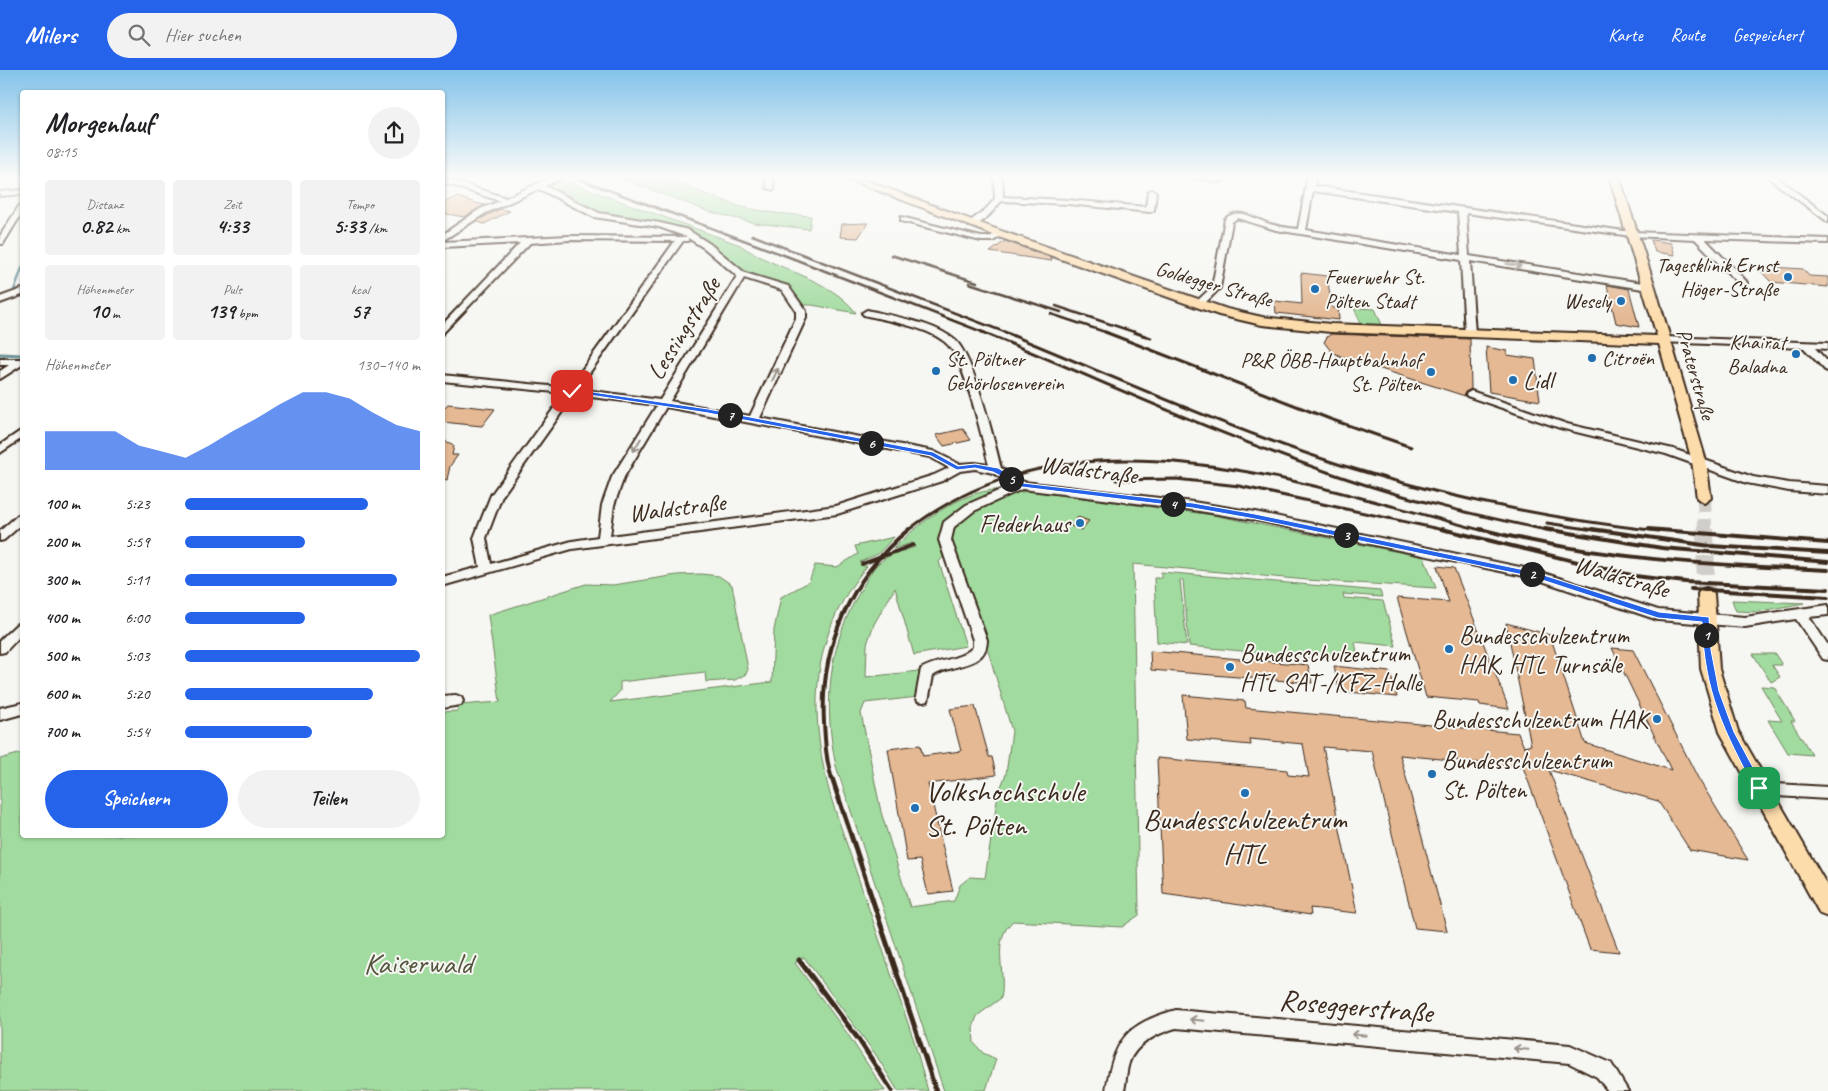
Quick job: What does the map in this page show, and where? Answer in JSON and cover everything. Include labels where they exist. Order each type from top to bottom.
[{"type":"main road","name":"Goldegger Straße","points":[[972,224],[1199,304],[1242,317],[1292,325],[1470,334],[1664,340]]},
{"type":"main road","name":"Praterstraße","points":[[1628,224],[1649,287],[1699,461],[1704,498]]},
{"type":"main road","points":[[1706,594],[1710,669],[1717,698],[1729,732],[1828,907]]},
{"type":"street","points":[[0,242],[12,224]]},
{"type":"street","points":[[445,237],[463,224]]},
{"type":"street","points":[[486,568],[480,538],[493,503],[572,391],[685,239],[685,232],[652,224]]},
{"type":"street","name":"Goldegger Straße","points":[[922,224],[981,239],[990,239],[1000,234]]},
{"type":"street","points":[[1199,304],[1216,288],[1227,224]]},
{"type":"street","points":[[1261,224],[1302,232],[1649,287]]},
{"type":"street","points":[[1302,232],[1304,224]]},
{"type":"street","points":[[1463,224],[1470,334]]},
{"type":"street","points":[[1558,224],[1631,234],[1828,241]]},
{"type":"street","points":[[1698,237],[1743,283]]},
{"type":"street","points":[[445,245],[587,238],[685,239],[707,246],[742,275],[785,288],[802,314],[754,419]]},
{"type":"street","points":[[445,328],[527,241]]},
{"type":"street","name":"Lessingstraße","points":[[604,540],[608,505],[618,477],[742,275]]},
{"type":"street","points":[[3,298],[20,293]]},
{"type":"street","points":[[867,313],[944,337],[958,349],[990,441],[996,470]]},
{"type":"street","points":[[1664,340],[1828,346]]},
{"type":"street","points":[[1806,345],[1828,368]]},
{"type":"street","points":[[0,362],[20,362]]},
{"type":"street","points":[[0,376],[20,363]]},
{"type":"street","points":[[445,378],[572,391],[662,403],[754,419],[933,454],[957,468]]},
{"type":"street","points":[[1471,394],[1564,426],[1669,451],[1767,484],[1828,490]]},
{"type":"street","points":[[0,450],[20,435]]},
{"type":"street","name":"Waldstraße","points":[[445,581],[572,545],[837,510],[938,478],[957,468],[975,466],[996,470],[1022,485],[1193,506],[1255,516],[1534,574],[1658,615],[1745,622],[1828,610]]},
{"type":"street","points":[[923,697],[926,673],[933,667],[972,657],[980,650],[980,640],[945,540],[948,525],[970,508],[1022,485]]},
{"type":"street","points":[[0,537],[20,520]]},
{"type":"street","points":[[1799,613],[1828,655]]},
{"type":"street","points":[[0,648],[20,630]]},
{"type":"street","points":[[0,714],[20,709]]},
{"type":"street","points":[[1759,788],[1828,794]]},
{"type":"street","name":"Roseggerstraße","points":[[1115,1091],[1120,1062],[1125,1051],[1147,1031],[1176,1019],[1570,1054],[1604,1070],[1619,1091]]},
{"type":"green space","points":[[646,224],[682,224],[740,245],[769,261],[817,282],[845,301],[856,313],[802,305],[791,291],[782,284],[739,269],[688,232]]},
{"type":"green space","points":[[760,224],[810,224],[809,229]]},
{"type":"green space","points":[[1354,308],[1375,309],[1382,325],[1361,324]]},
{"type":"green space","points":[[997,490],[958,512],[945,523],[941,532],[942,541],[947,552],[939,562],[966,646],[914,655],[895,588],[874,624],[867,644],[866,677],[919,671],[918,697],[865,703],[861,713],[881,812],[910,907],[954,901],[960,885],[970,877],[985,878],[998,794],[1006,774],[1012,731],[986,644],[951,545],[949,532],[955,522],[1008,494],[1029,491],[1213,515],[1424,557],[1436,588],[1307,580],[1133,564],[1139,915],[1122,927],[1013,921],[1006,929],[1002,938],[1001,998],[977,1016],[973,1028],[974,1043],[983,1053],[996,1059],[986,1090],[944,1091],[836,766],[830,720],[831,675],[841,632],[869,575],[877,565],[892,555],[915,547],[912,543],[893,549],[914,530],[941,510],[969,496]]},
{"type":"green space","name":"Kaiserwald","points":[[894,537],[878,554],[860,562],[863,566],[867,566],[848,593],[833,621],[824,649],[818,679],[819,739],[832,801],[914,1041],[928,1091],[898,1091],[876,1055],[804,957],[795,963],[847,1033],[885,1091],[0,1091],[0,759],[20,754],[20,838],[445,838],[445,712],[457,711],[459,705],[500,702],[488,615],[586,584],[613,585],[677,575],[701,574],[719,576],[732,585],[748,669],[746,674],[735,680],[706,682],[705,672],[620,682],[620,691],[610,702],[772,682],[774,630],[781,597],[809,582],[815,565],[837,567],[858,554],[855,546]]},
{"type":"green space","points":[[1161,572],[1380,591],[1382,597],[1343,594],[1344,598],[1383,601],[1396,646],[1355,642],[1359,662],[1189,646],[1183,580],[1180,580],[1187,645],[1157,642],[1154,578],[1161,578]]},
{"type":"green space","points":[[1732,600],[1804,603],[1756,612],[1736,611]]},
{"type":"green space","points":[[1753,654],[1775,654],[1782,665],[1772,665],[1780,677],[1771,682]]},
{"type":"green space","points":[[1761,686],[1774,687],[1795,721],[1791,721],[1812,755],[1788,753],[1768,720],[1782,721]]},
{"type":"building","points":[[842,224],[868,224],[858,238],[840,237]]},
{"type":"building","points":[[1651,240],[1671,243],[1675,255],[1655,252]]},
{"type":"building","points":[[1005,241],[1052,258],[1051,261],[990,252]]},
{"type":"building","name":"Tagesklinik Ernst Höger-Straße","points":[[1756,266],[1803,269],[1809,276],[1828,277],[1828,287],[1771,282]]},
{"type":"building","name":"Feuerwehr St. Pölten Stadt","points":[[1301,273],[1327,276],[1332,308],[1338,308],[1339,320],[1276,313],[1275,301],[1302,304]]},
{"type":"building","name":"Wesely","points":[[1607,285],[1629,289],[1639,327],[1616,323]]},
{"type":"building","name":"P&R ÖBB-Hauptbahnhof St. Pölten","points":[[1331,334],[1470,339],[1471,389],[1465,392],[1465,396],[1340,356],[1331,351],[1324,342]]},
{"type":"building","name":"Lidl","points":[[1486,347],[1507,351],[1507,355],[1535,359],[1540,401],[1489,392]]},
{"type":"building","points":[[448,404],[495,409],[482,426],[445,422],[445,407]]},
{"type":"building","points":[[963,429],[971,440],[944,446],[936,435]]},
{"type":"building","points":[[445,441],[454,446],[452,455],[458,455],[450,466],[447,480],[445,480]]},
{"type":"building","name":"Flederhaus","points":[[1078,517],[1089,521],[1081,530],[1071,526]]},
{"type":"building","name":"Bundesschulzentrum HAK, HTL Turnsäle","points":[[1437,566],[1454,568],[1509,709],[1480,705],[1479,702],[1426,697],[1397,598],[1449,602]]},
{"type":"building","name":"Bundesschulzentrum HTL","points":[[1506,623],[1550,635],[1585,743],[1671,770],[1612,648],[1633,650],[1698,778],[1748,860],[1690,850],[1658,801],[1549,770],[1619,952],[1590,949],[1523,767],[1400,755],[1447,931],[1415,928],[1372,751],[1323,747],[1357,913],[1310,908],[1311,915],[1163,894],[1157,758],[1287,770],[1288,775],[1309,777],[1303,744],[1250,739],[1251,745],[1187,739],[1183,695],[1245,701],[1246,708],[1518,733],[1524,747],[1531,745]]},
{"type":"building","name":"Bundesschulzentrum HTL SAT-/KFZ-Halle","points":[[1150,651],[1308,665],[1312,683],[1151,670]]},
{"type":"building","points":[[1334,666],[1390,672],[1397,697],[1339,691]]},
{"type":"building","points":[[975,706],[996,775],[928,784],[953,891],[928,894],[920,860],[907,861],[888,749],[920,745],[923,756],[961,751],[950,709]]},
{"type":"waterway","points":[[13,293],[20,274]]},
{"type":"waterway","points":[[0,354],[20,355]]},
{"type":"tunnel","points":[[1704,498],[1705,531]]},
{"type":"tunnel","points":[[1705,529],[1706,594]]},
{"type":"railway","points":[[699,224],[985,333]]},
{"type":"railway","points":[[752,235],[1007,333]]},
{"type":"railway","points":[[891,255],[977,282]]},
{"type":"railway","points":[[969,283],[1061,312]]},
{"type":"railway","points":[[1056,306],[1134,332]]},
{"type":"railway","points":[[1051,314],[1105,332]]},
{"type":"railway","points":[[982,332],[1248,443],[1339,476],[1418,500],[1551,531]]},
{"type":"railway","points":[[1004,332],[1213,419],[1298,451],[1380,477],[1498,506],[1658,531]]},
{"type":"railway","points":[[1105,332],[1330,419],[1411,447]]},
{"type":"railway","points":[[1134,332],[1151,338]]},
{"type":"railway","points":[[907,531],[973,491],[1043,468],[1116,460],[1190,464],[1266,475],[1341,492],[1485,531]]},
{"type":"railway","points":[[1116,480],[1176,479],[1239,486],[1448,531]]},
{"type":"railway","points":[[1547,523],[1601,531]]},
{"type":"railway","points":[[880,557],[909,529]]},
{"type":"railway","points":[[1442,529],[1635,576],[1685,582],[1828,589]]},
{"type":"railway","points":[[1480,529],[1523,539],[1610,554],[1696,563],[1828,570]]},
{"type":"railway","points":[[1545,529],[1662,548],[1828,562]]},
{"type":"railway","points":[[1592,529],[1710,546],[1828,553]]},
{"type":"railway","points":[[1648,529],[1828,543]]},
{"type":"railway","points":[[880,557],[913,545]]},
{"type":"railway","points":[[832,779],[825,744],[824,722],[824,694],[827,667],[843,615],[855,592],[880,557]]},
{"type":"railway","points":[[862,564],[880,557]]},
{"type":"railway","points":[[1691,589],[1828,597]]},
{"type":"railway","points":[[832,778],[936,1091]]},
{"type":"railway","points":[[799,960],[859,1040],[892,1091]]},
{"type":"place","name":"Tagesklinik Ernst Höger-Straße","points":[[1788,277]]},
{"type":"place","name":"Feuerwehr St. Pölten Stadt","points":[[1315,289]]},
{"type":"place","name":"Wesely","points":[[1621,301]]},
{"type":"place","name":"Khairat Baladna","points":[[1796,354]]},
{"type":"place","name":"Citroën","points":[[1592,358]]},
{"type":"place","name":"St. Pöltner Gehörlosenverein","points":[[936,371]]},
{"type":"place","name":"P&R ÖBB-Hauptbahnhof St. Pölten","points":[[1431,372]]},
{"type":"place","name":"Lidl","points":[[1513,380]]},
{"type":"place","name":"Flederhaus","points":[[1080,523]]},
{"type":"place","name":"Bundesschulzentrum HAK, HTL Turnsäle","points":[[1449,649]]},
{"type":"place","name":"Bundesschulzentrum HTL SAT-/KFZ-Halle","points":[[1230,667]]},
{"type":"place","name":"Bundesschulzentrum HAK","points":[[1657,719]]},
{"type":"place","name":"Bundesschulzentrum St. Pölten","points":[[1432,774]]},
{"type":"place","name":"Bundesschulzentrum HTL","points":[[1245,793]]},
{"type":"place","name":"Volkshochschule St. Pölten","points":[[915,808]]},
{"type":"route","points":[[572,391],[662,403],[754,419],[933,454],[957,468],[975,466],[996,470],[1022,485],[1193,506],[1255,516],[1534,574],[1658,615],[1706,619],[1707,650],[1715,691],[1729,732],[1759,788]]}]
